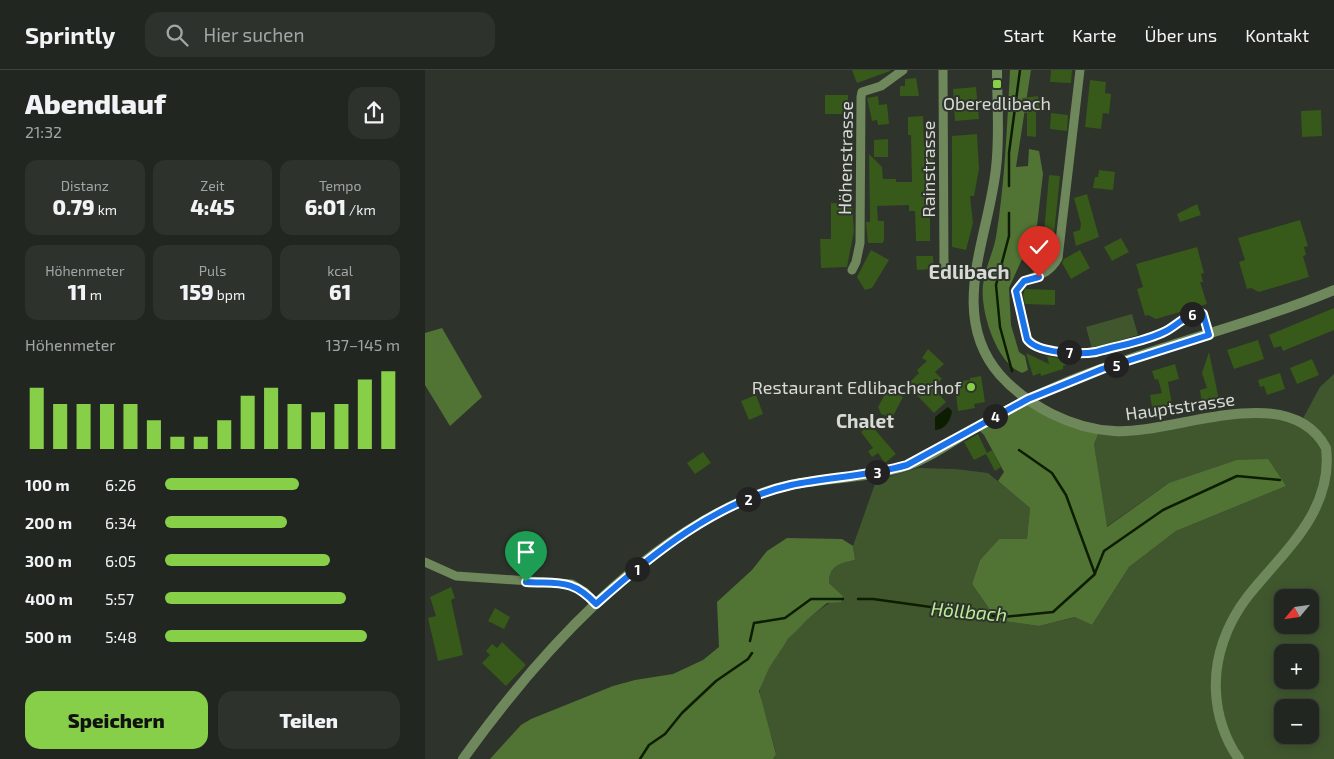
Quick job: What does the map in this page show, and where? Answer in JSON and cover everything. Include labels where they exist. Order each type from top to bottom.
[{"type":"street","name":"Höhenstrasse","points":[[852,270],[856,262],[860,243],[862,92],[881,86],[903,70]]},
{"type":"street","name":"Rainstrasse","points":[[943,70],[944,268]]},
{"type":"street","name":"Hauptstrasse","points":[[997,70],[997,167],[973,285],[973,308],[980,342],[992,365],[1007,383],[1042,409],[1083,426],[1113,431],[1159,428],[1240,414],[1279,414],[1301,422],[1317,435],[1323,444],[1333,472],[1328,506],[1309,534],[1249,596],[1231,623],[1220,651],[1215,680],[1217,706],[1227,738],[1239,759]]},
{"type":"street","points":[[1080,70],[1058,258],[1050,271],[1024,281],[1016,291],[1027,339],[1030,344],[1039,348],[1089,353],[1159,334],[1173,327],[1186,316],[1199,312],[1203,314],[1209,335]]},
{"type":"street","points":[[463,759],[520,682],[596,604],[667,547],[721,512],[743,501],[792,485],[889,470],[907,465],[1028,399],[1102,369],[1274,314],[1334,290]]},
{"type":"street","points":[[425,562],[437,570],[456,576],[572,584],[585,592],[596,604]]},
{"type":"shaded area","points":[[1132,314],[1138,335],[1092,349],[1086,327]]},
{"type":"shaded area","points":[[1334,374],[1334,759],[773,759],[776,753],[760,695],[764,676],[771,662],[792,635],[818,611],[843,596],[829,583],[831,573],[836,566],[855,560],[853,546],[876,481],[918,468],[955,469],[988,473],[1030,508],[1027,539],[999,539],[980,560],[972,584],[997,620],[1039,626],[1076,617],[1092,625],[1129,567],[1176,531],[1286,486],[1169,483],[1106,527],[1094,444],[1100,430],[1240,414],[1301,422],[1320,387]]},
{"type":"shaded area","points":[[948,407],[952,411],[949,421],[939,430],[935,430],[935,417]]},
{"type":"green space","points":[[1010,70],[1031,70],[1016,167],[1028,166],[1029,149],[1039,151],[1043,174],[1037,226],[1009,288],[1011,325],[1019,352],[1025,356],[1028,370],[1022,373],[1005,359],[997,348],[987,322],[983,296],[984,279],[995,243],[1002,196]]},
{"type":"green space","points":[[442,328],[482,397],[450,426],[425,385],[425,333]]},
{"type":"green space","points":[[1028,399],[1100,430],[1094,444],[1107,527],[1169,483],[1237,460],[1268,459],[1286,486],[1176,531],[1129,567],[1092,625],[1075,617],[1039,626],[997,620],[972,584],[980,560],[999,539],[1027,539],[1030,508],[998,481],[1004,472],[984,435],[976,427]]},
{"type":"green space","points":[[787,538],[842,539],[853,546],[855,560],[836,566],[831,573],[829,583],[843,596],[841,602],[827,603],[788,639],[769,668],[759,691],[776,754],[773,759],[490,759],[521,725],[531,719],[613,686],[635,680],[673,674],[703,660],[719,647],[717,602],[752,570],[767,551]]},
{"type":"building","points":[[852,70],[890,70],[890,71],[857,83]]},
{"type":"building","points":[[1051,70],[1072,70],[1071,83],[1050,82]]},
{"type":"building","points":[[916,78],[919,96],[900,96],[900,86],[905,86],[905,79]]},
{"type":"building","points":[[1090,80],[1106,82],[1105,93],[1111,94],[1109,114],[1103,113],[1101,129],[1085,127]]},
{"type":"building","points":[[976,87],[979,119],[955,121],[953,89]]},
{"type":"building","points":[[825,95],[848,95],[848,114],[825,114]]},
{"type":"building","points":[[878,96],[879,105],[887,104],[889,124],[878,125],[877,120],[872,121],[867,98]]},
{"type":"building","points":[[1038,96],[1040,111],[1036,112],[1036,137],[1027,136],[1027,113],[1024,113],[1022,98]]},
{"type":"building","points":[[1321,110],[1322,136],[1302,137],[1301,111]]},
{"type":"building","points":[[1051,113],[1068,115],[1067,131],[1050,129]]},
{"type":"building","points":[[923,116],[924,146],[933,145],[934,170],[930,170],[930,241],[916,241],[915,211],[909,211],[909,205],[877,206],[878,221],[884,221],[884,240],[883,243],[868,243],[866,222],[870,222],[869,154],[882,167],[883,179],[896,179],[896,182],[912,182],[911,135],[908,135],[908,117]]},
{"type":"building","points":[[977,134],[979,169],[974,196],[970,196],[973,223],[966,250],[952,247],[952,136]]},
{"type":"building","points":[[888,139],[888,157],[874,157],[874,140]]},
{"type":"building","points":[[1099,170],[1115,172],[1113,190],[1093,188],[1095,177],[1098,177]]},
{"type":"building","points":[[1049,175],[1060,176],[1054,234],[1044,233]]},
{"type":"building","points":[[1087,194],[1099,237],[1076,246],[1073,232],[1080,230],[1081,224],[1074,198]]},
{"type":"building","points":[[831,203],[852,204],[854,231],[847,267],[821,268],[820,239],[831,239]]},
{"type":"building","points":[[1197,204],[1201,215],[1180,222],[1177,214]]},
{"type":"building","points":[[1300,220],[1308,246],[1304,247],[1306,255],[1303,256],[1309,277],[1259,292],[1251,288],[1247,289],[1239,262],[1245,260],[1238,238]]},
{"type":"building","points":[[1121,238],[1129,252],[1112,261],[1104,247]]},
{"type":"building","points":[[1040,246],[1052,251],[1043,265],[1033,259]]},
{"type":"building","points":[[1197,247],[1204,273],[1201,274],[1203,282],[1200,282],[1207,304],[1156,319],[1148,315],[1145,316],[1137,289],[1143,287],[1136,264]]},
{"type":"building","points":[[871,250],[889,260],[872,288],[865,290],[857,277]]},
{"type":"building","points":[[1080,250],[1090,268],[1071,279],[1062,263],[1064,259]]},
{"type":"building","points":[[916,256],[933,256],[934,269],[917,270]]},
{"type":"building","points":[[1025,289],[1055,290],[1055,305],[1025,304],[1023,295]]},
{"type":"building","points":[[1334,308],[1334,330],[1283,351],[1281,346],[1274,348],[1269,335]]},
{"type":"building","points":[[1258,340],[1264,359],[1234,369],[1227,350]]},
{"type":"building","points":[[928,349],[944,364],[935,372],[942,379],[933,388],[946,402],[934,413],[907,385],[919,373],[917,370],[927,361],[922,358]]},
{"type":"building","points":[[1209,352],[1219,400],[1202,404],[1200,390],[1207,388],[1202,373]]},
{"type":"building","points":[[1026,353],[1049,364],[1047,356],[1063,359],[1066,365],[1063,366],[1063,369],[1041,376],[1040,373],[1033,376]]},
{"type":"building","points":[[1312,359],[1319,375],[1297,384],[1290,368]]},
{"type":"building","points":[[1175,364],[1179,379],[1168,382],[1173,410],[1153,413],[1150,395],[1162,393],[1158,379],[1155,380],[1152,371]]},
{"type":"building","points":[[1280,373],[1285,389],[1267,395],[1264,386],[1260,387],[1258,380]]},
{"type":"building","points":[[981,376],[985,402],[974,404],[975,408],[958,411],[955,385],[962,383],[962,381],[970,380],[970,378]]},
{"type":"building","points":[[894,390],[895,396],[897,394],[903,397],[892,418],[881,414],[878,407],[886,392]]},
{"type":"building","points":[[756,395],[763,414],[749,420],[741,401]]},
{"type":"building","points":[[870,424],[896,454],[885,463],[878,453],[872,457],[868,451],[873,448],[861,432]]},
{"type":"building","points":[[978,434],[987,453],[992,450],[1001,467],[995,471],[986,454],[974,460],[964,442]]},
{"type":"building","points":[[703,452],[711,463],[695,474],[687,463]]},
{"type":"building","points":[[451,587],[455,598],[451,600],[463,655],[438,661],[428,618],[436,616],[430,597]]},
{"type":"building","points":[[495,608],[510,617],[504,629],[488,621]]},
{"type":"building","points":[[502,642],[526,665],[506,686],[482,663],[490,655],[486,651],[492,644],[497,648]]},
{"type":"waterway","points":[[1009,186],[1009,153],[1020,70]]},
{"type":"waterway","points":[[1009,213],[1009,236],[996,285],[1000,327],[1012,371]]},
{"type":"waterway","name":"Höllbach","points":[[858,599],[873,599],[1003,617],[1053,612],[1095,574],[1066,495],[1052,473],[1019,450]]},
{"type":"waterway","points":[[1095,573],[1104,551],[1163,510],[1237,476],[1280,480]]},
{"type":"waterway","name":"Höllbach","points":[[750,641],[754,623],[785,618],[811,599],[843,599]]},
{"type":"waterway","name":"Höllbach","points":[[640,759],[649,745],[665,734],[682,713],[716,681],[748,659],[752,653]]},
{"type":"place","name":"Oberedlibach","points":[[997,84]]},
{"type":"place","name":"Restaurant Edlibacherhof","points":[[971,387]]},
{"type":"district","name":"Edlibach","points":[[969,271]]},
{"type":"district","name":"Chalet","points":[[865,420]]},
{"type":"route","points":[[526,582],[572,584],[585,592],[596,604],[635,570],[667,547],[697,526],[743,501],[768,491],[792,485],[889,470],[907,465],[926,457],[1001,412],[1028,399],[1102,369],[1209,335],[1203,314],[1199,312],[1186,316],[1173,327],[1159,334],[1096,352],[1065,352],[1039,348],[1030,344],[1027,339],[1016,291],[1024,281],[1039,277]]}]
